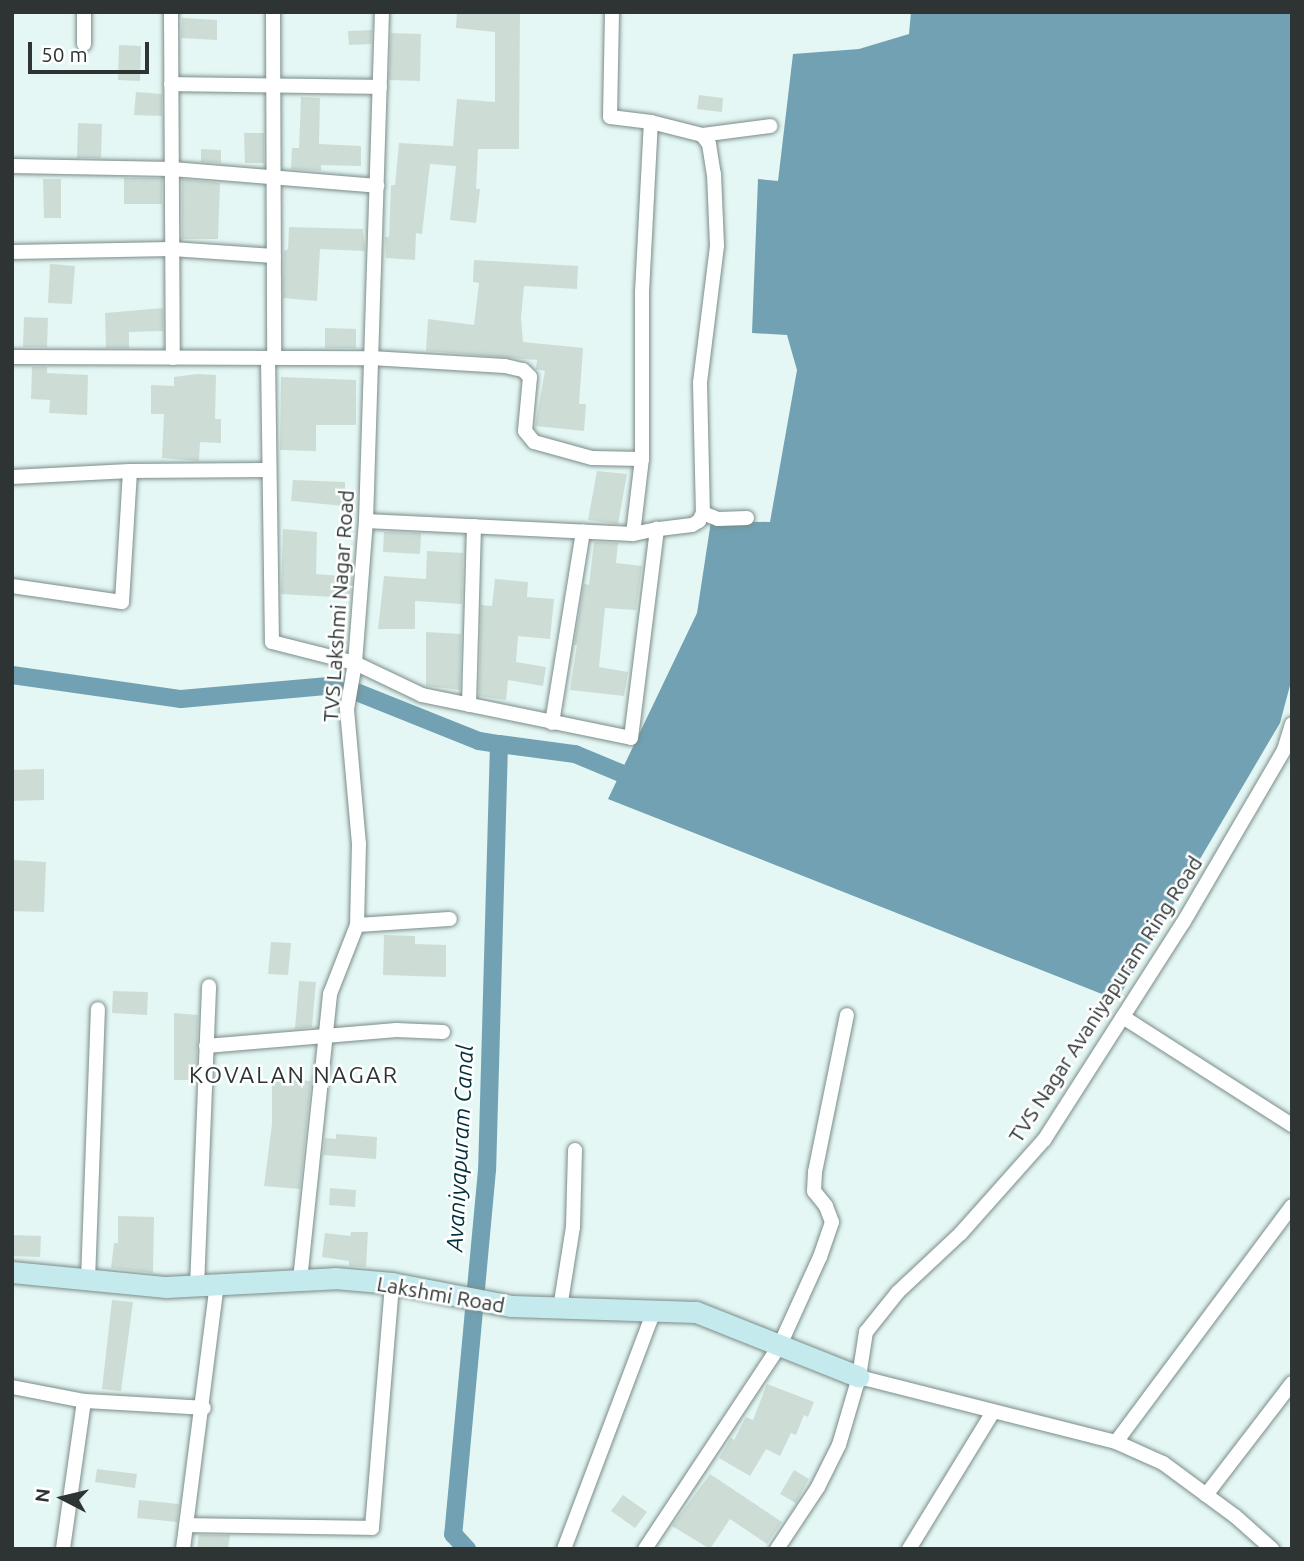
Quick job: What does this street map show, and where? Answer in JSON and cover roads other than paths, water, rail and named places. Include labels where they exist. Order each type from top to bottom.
[{"type":"street","points":[[84,12],[84,44]]},
{"type":"street","points":[[171,12],[173,358]]},
{"type":"street","points":[[273,12],[275,180],[268,470],[272,642],[355,663],[422,695],[631,738],[657,529]]},
{"type":"street","name":"TVS Lakshmi Nagar Road","points":[[300,1280],[330,994],[357,925],[359,844],[348,709],[355,663],[366,520],[382,12]]},
{"type":"street","points":[[612,12],[610,117],[651,121],[702,135],[769,126]]},
{"type":"street","points":[[172,84],[380,87]]},
{"type":"street","points":[[633,534],[642,459],[642,292],[651,121]]},
{"type":"street","points":[[366,520],[633,534],[692,525],[699,521],[703,513],[700,383],[717,246],[714,174],[709,144],[702,135]]},
{"type":"street","points":[[12,166],[172,169],[275,180],[377,186]]},
{"type":"street","points":[[12,252],[173,249],[274,256]]},
{"type":"street","points":[[12,358],[371,358],[523,370],[530,377],[525,431],[534,442],[592,458],[642,459]]},
{"type":"street","points":[[12,477],[130,471],[268,470]]},
{"type":"street","points":[[12,586],[122,602],[130,471]]},
{"type":"street","points":[[703,513],[718,519],[747,518]]},
{"type":"street","points":[[469,705],[474,526]]},
{"type":"street","points":[[552,723],[583,531]]},
{"type":"street","name":"TVS Nagar Avaniyapuram Ring Road","points":[[777,1549],[818,1487],[839,1445],[859,1377],[866,1332],[898,1292],[961,1233],[1044,1140],[1183,923],[1284,750],[1292,724]]},
{"type":"street","points":[[357,925],[450,919]]},
{"type":"street","points":[[183,1549],[204,1408],[207,1286],[206,1046],[209,986]]},
{"type":"street","points":[[88,1280],[98,1009]]},
{"type":"street","points":[[645,1549],[780,1345],[807,1289],[832,1222],[826,1206],[814,1191],[815,1172],[847,1015]]},
{"type":"street","points":[[1123,1017],[1292,1125]]},
{"type":"street","points":[[206,1046],[396,1030],[443,1031]]},
{"type":"street","points":[[560,1308],[573,1227],[575,1150]]},
{"type":"street","points":[[1116,1442],[1292,1206]]},
{"type":"street","name":"Lakshmi Road","points":[[12,1272],[88,1280],[207,1286],[335,1278],[392,1283],[512,1307],[696,1312],[859,1377]]},
{"type":"street","points":[[188,1525],[372,1528],[392,1283]]},
{"type":"street","points":[[564,1549],[654,1311]]},
{"type":"street","points":[[859,1377],[1116,1442],[1163,1463],[1272,1549]]},
{"type":"street","points":[[1206,1495],[1292,1384]]},
{"type":"street","points":[[12,1387],[84,1401],[204,1408]]},
{"type":"street","points":[[63,1549],[84,1401]]},
{"type":"street","points":[[909,1549],[993,1412]]},
{"type":"water","points":[[911,12],[1292,12],[1292,678],[1280,723],[1117,1000],[608,799],[697,613],[711,521],[770,522],[797,370],[787,335],[752,333],[758,179],[778,181],[793,54],[859,49],[909,34]]},
{"type":"waterway","name":"Avaniyapuram Canal","points":[[12,675],[181,699],[339,685],[479,741],[499,744],[487,1170],[453,1534],[467,1549]]},
{"type":"waterway","name":"Avaniyapuram Canal","points":[[499,744],[575,754],[640,781]]},
{"type":"district","name":"KOVALAN NAGAR","points":[[294,1075]]}]
